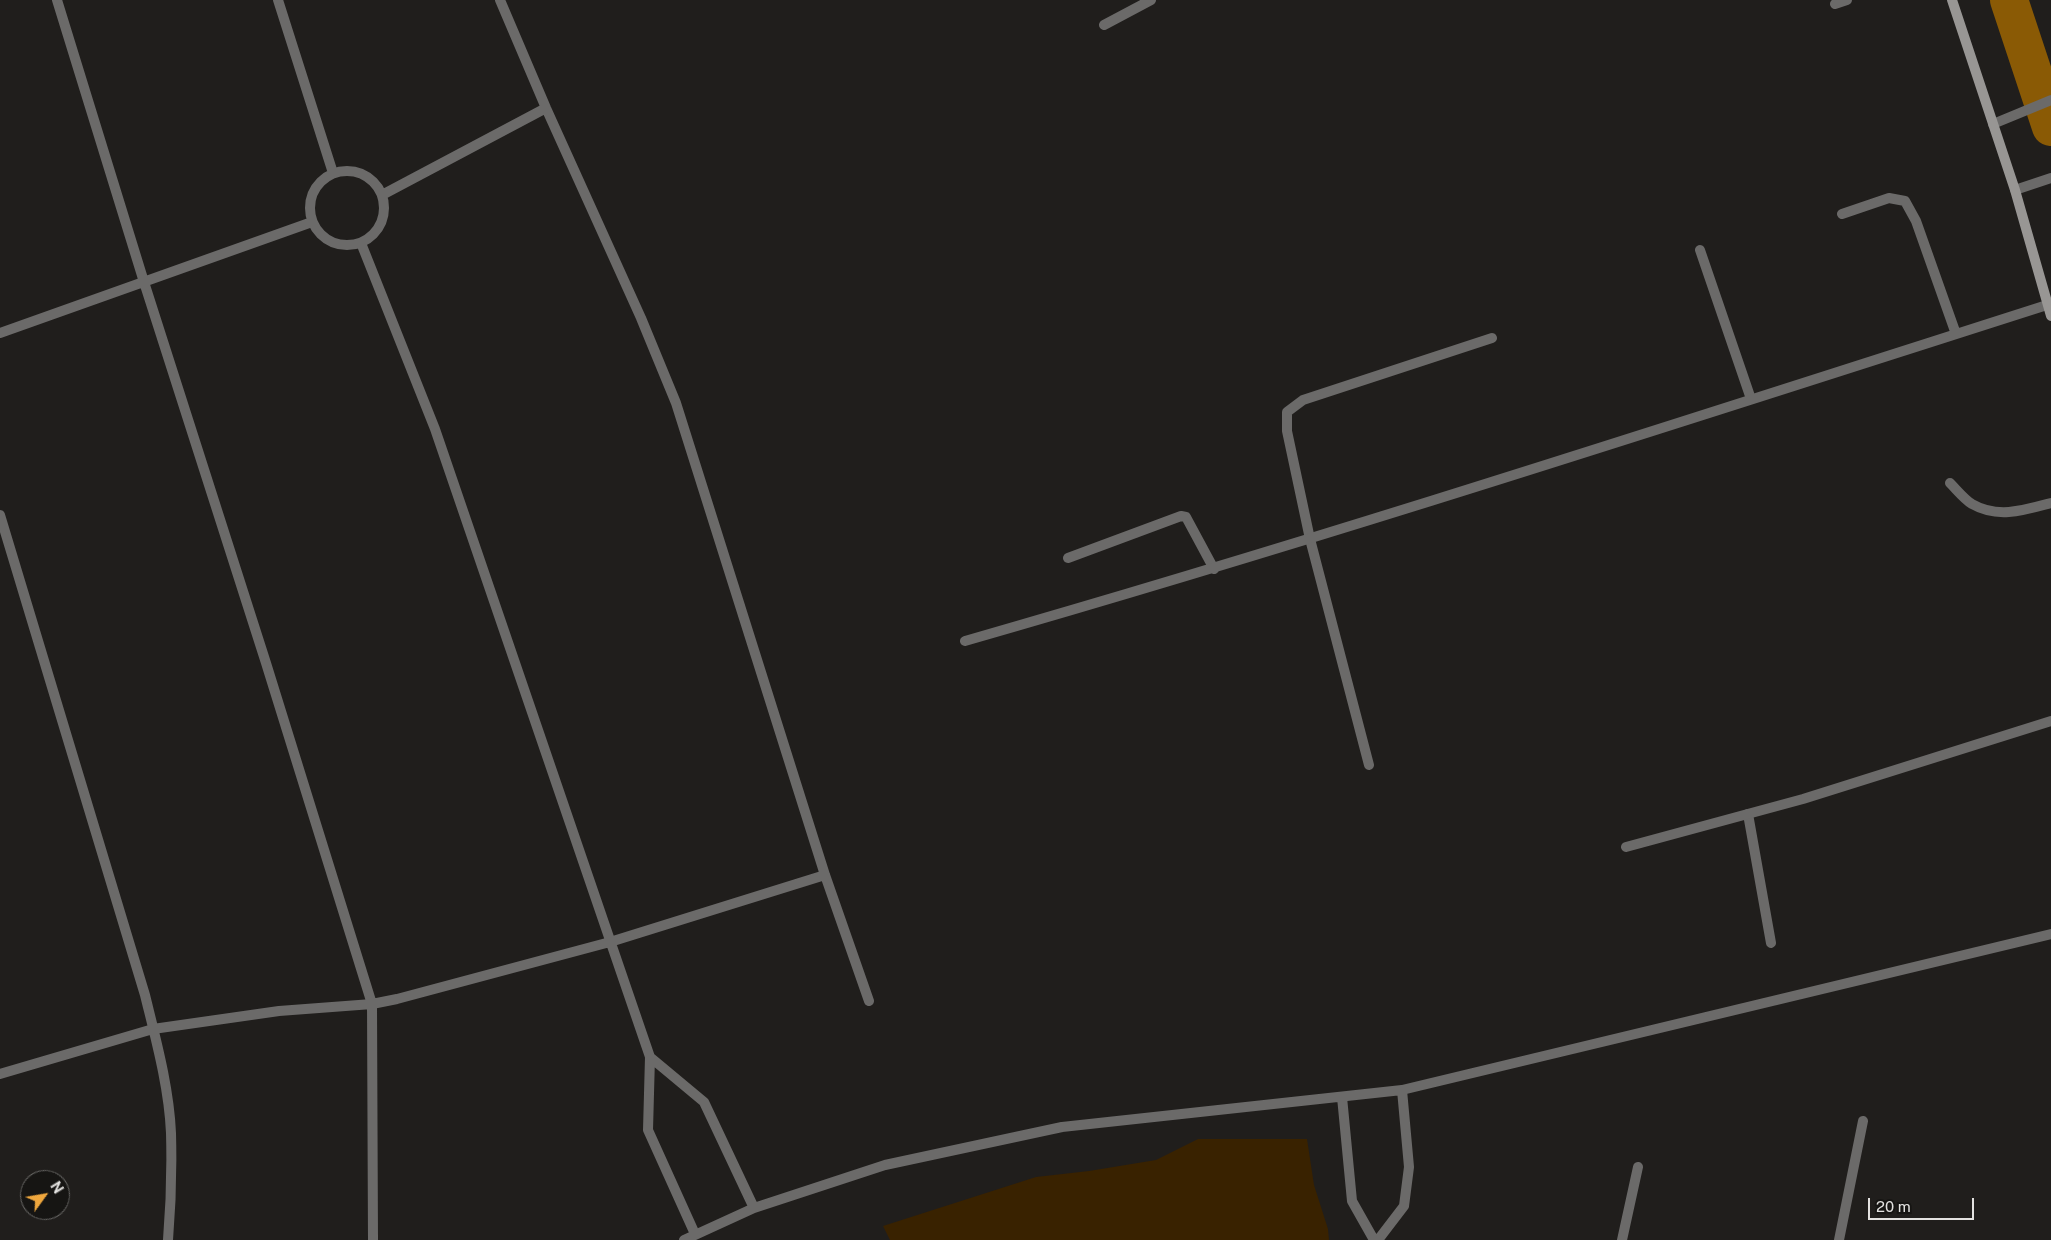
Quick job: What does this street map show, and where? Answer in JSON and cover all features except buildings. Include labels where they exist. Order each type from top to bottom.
[{"type":"street","points":[[57,0],[372,1004],[373,1240]]},
{"type":"street","points":[[278,0],[333,173]]},
{"type":"street","points":[[500,0],[676,403],[826,875],[869,1001]]},
{"type":"street","points":[[1104,25],[1151,0]]},
{"type":"street","points":[[1835,4],[1846,0]]},
{"type":"street","points":[[1952,0],[2015,190],[2051,316]]},
{"type":"street","points":[[1994,123],[2051,100]]},
{"type":"street","points":[[382,195],[546,108]]},
{"type":"street","points":[[347,171],[362,174],[374,182],[382,195],[384,209],[382,224],[373,236],[361,243],[346,246],[332,243],[320,235],[312,222],[309,208],[312,194],[321,182],[333,173],[347,171]]},
{"type":"street","points":[[2015,190],[2051,178]]},
{"type":"street","points":[[1842,214],[1889,198],[1905,201],[1916,220],[1956,334]]},
{"type":"street","points":[[0,333],[312,222]]},
{"type":"street","points":[[361,243],[435,429],[650,1057],[648,1130],[695,1234]]},
{"type":"street","points":[[1700,250],[1750,399]]},
{"type":"street","points":[[965,642],[1214,569],[2047,305]]},
{"type":"street","points":[[1369,765],[1310,539],[1288,431],[1287,412],[1303,400],[1492,338]]},
{"type":"street","points":[[1950,483],[1972,504],[1992,512],[2016,512],[2051,502]]},
{"type":"street","points":[[0,515],[154,1029],[163,1074],[171,1132],[171,1197],[168,1240]]},
{"type":"street","points":[[1068,558],[1181,516],[1186,517],[1214,569]]},
{"type":"street","points":[[1626,847],[1803,799],[2051,721]]},
{"type":"street","points":[[1748,814],[1771,943]]},
{"type":"street","points":[[0,1074],[154,1029],[279,1011],[372,1004],[396,999],[610,942],[826,875]]},
{"type":"street","points":[[684,1240],[754,1208],[885,1164],[1062,1127],[1402,1090],[2051,934]]},
{"type":"street","points":[[650,1057],[704,1102],[754,1208]]},
{"type":"street","points":[[1342,1097],[1352,1202],[1376,1240],[1404,1206],[1409,1167],[1402,1090]]},
{"type":"street","points":[[1839,1240],[1863,1121]]},
{"type":"street","points":[[1622,1240],[1638,1168]]},
{"type":"shaded area","points":[[1198,1139],[1307,1139],[1314,1185],[1328,1229],[1329,1240],[890,1240],[883,1226],[1036,1177],[1156,1160]]},
{"type":"waterway","points":[[2009,0],[2051,127]]}]
